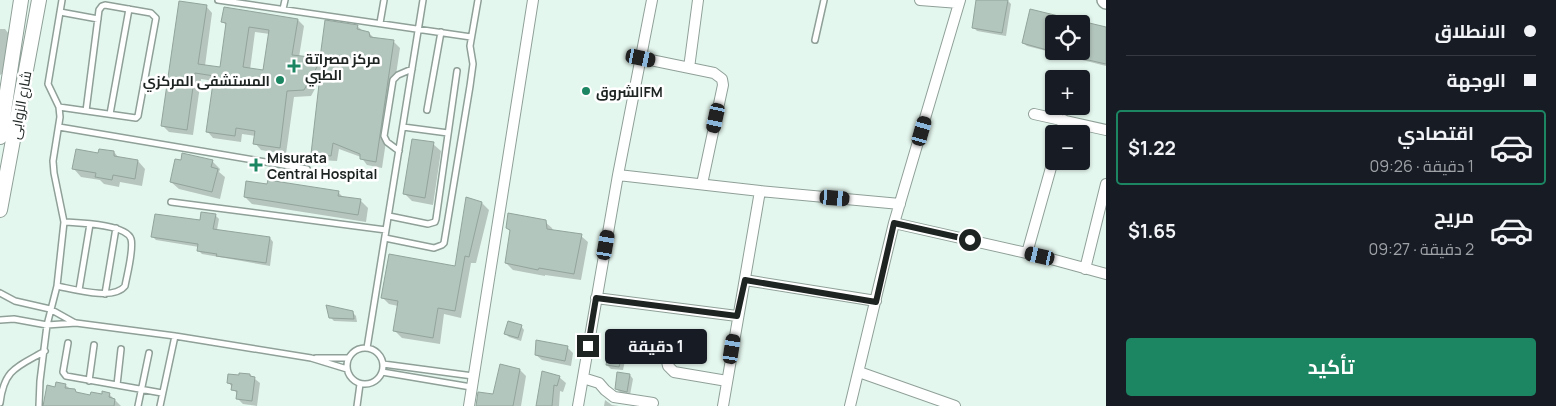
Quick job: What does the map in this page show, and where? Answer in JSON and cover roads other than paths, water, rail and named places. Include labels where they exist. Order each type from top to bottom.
[{"type":"street","name":"شارع الزوابى","points":[[0,137],[3,93],[21,0]]},
{"type":"street","name":"شارع الزوابى","points":[[0,210],[39,0]]},
{"type":"street","points":[[469,406],[533,0]]},
{"type":"street","points":[[578,406],[618,175],[652,0]]},
{"type":"street","points":[[689,68],[698,0]]},
{"type":"street","points":[[850,406],[894,223],[959,1],[920,0]]},
{"type":"street","points":[[641,58],[718,74],[723,81],[702,184]]},
{"type":"street","points":[[1034,114],[1106,130]]},
{"type":"street","points":[[1063,125],[1064,120]]},
{"type":"street","points":[[1028,254],[1051,170]]},
{"type":"street","points":[[618,175],[900,204]]},
{"type":"street","points":[[1085,268],[1106,184]]},
{"type":"street","points":[[723,406],[760,191]]},
{"type":"street","points":[[894,223],[1106,274]]},
{"type":"street","points":[[745,280],[876,302]]},
{"type":"street","points":[[596,298],[737,316]]},
{"type":"street","points":[[666,357],[668,366],[674,372],[727,381]]},
{"type":"street","points":[[859,372],[955,406]]},
{"type":"street","points":[[583,378],[599,382],[614,397],[653,402]]},
{"type":"lane","points":[[39,406],[47,325],[57,286],[64,222],[53,161],[60,117],[59,107],[48,84],[62,0]]},
{"type":"lane","points":[[218,0],[251,2],[283,9],[471,37]]},
{"type":"lane","points":[[283,9],[285,0]]},
{"type":"lane","points":[[380,23],[384,0]]},
{"type":"lane","points":[[367,348],[423,0]]},
{"type":"lane","points":[[385,238],[434,248],[444,243],[470,86],[472,64],[470,46],[478,0]]},
{"type":"lane","points":[[815,40],[824,0]]},
{"type":"lane","points":[[59,107],[86,111],[110,114],[136,118],[140,111],[156,18],[151,13],[105,5],[99,10],[86,111]]},
{"type":"lane","points":[[110,114],[129,9]]},
{"type":"lane","points":[[60,12],[98,19]]},
{"type":"lane","points":[[427,110],[441,32]]},
{"type":"lane","points":[[399,151],[387,142],[384,136],[393,80],[398,75],[412,68]]},
{"type":"lane","points":[[388,216],[428,224],[435,222],[457,71]]},
{"type":"lane","points":[[58,127],[307,169]]},
{"type":"lane","points":[[403,127],[448,133]]},
{"type":"lane","points":[[172,202],[386,230]]},
{"type":"lane","points":[[57,286],[104,294],[116,293],[125,286],[131,239],[125,231],[116,228],[64,222]]},
{"type":"lane","points":[[79,290],[90,224]]},
{"type":"lane","points":[[104,294],[116,228]]},
{"type":"lane","points":[[0,294],[15,301],[50,309],[76,323]]},
{"type":"lane","points":[[0,320],[14,319],[47,325],[76,323],[175,336],[310,358],[347,369]]},
{"type":"lane","points":[[160,406],[175,336]]},
{"type":"lane","points":[[68,343],[64,374],[89,381],[162,393]]},
{"type":"lane","points":[[89,381],[94,346]]},
{"type":"lane","points":[[367,348],[378,353],[382,364],[382,372],[375,381],[360,384],[352,378],[347,369],[348,358],[356,350],[367,348]]},
{"type":"lane","points":[[117,385],[121,349]]},
{"type":"lane","points":[[0,403],[6,377],[44,351]]},
{"type":"lane","points":[[138,406],[149,353]]},
{"type":"lane","points":[[310,358],[348,358]]},
{"type":"lane","points":[[382,364],[473,376]]},
{"type":"lane","points":[[382,372],[472,387]]},
{"type":"lane","points":[[357,406],[360,384]]},
{"type":"place","name":"مركز مصراتة الطبي","points":[[294,66]]},
{"type":"place","name":"المستشفى المركزي","points":[[280,80]]},
{"type":"place","name":"الشروقFM","points":[[586,91]]},
{"type":"place","name":"Misurata Central Hospital","points":[[256,165]]}]
